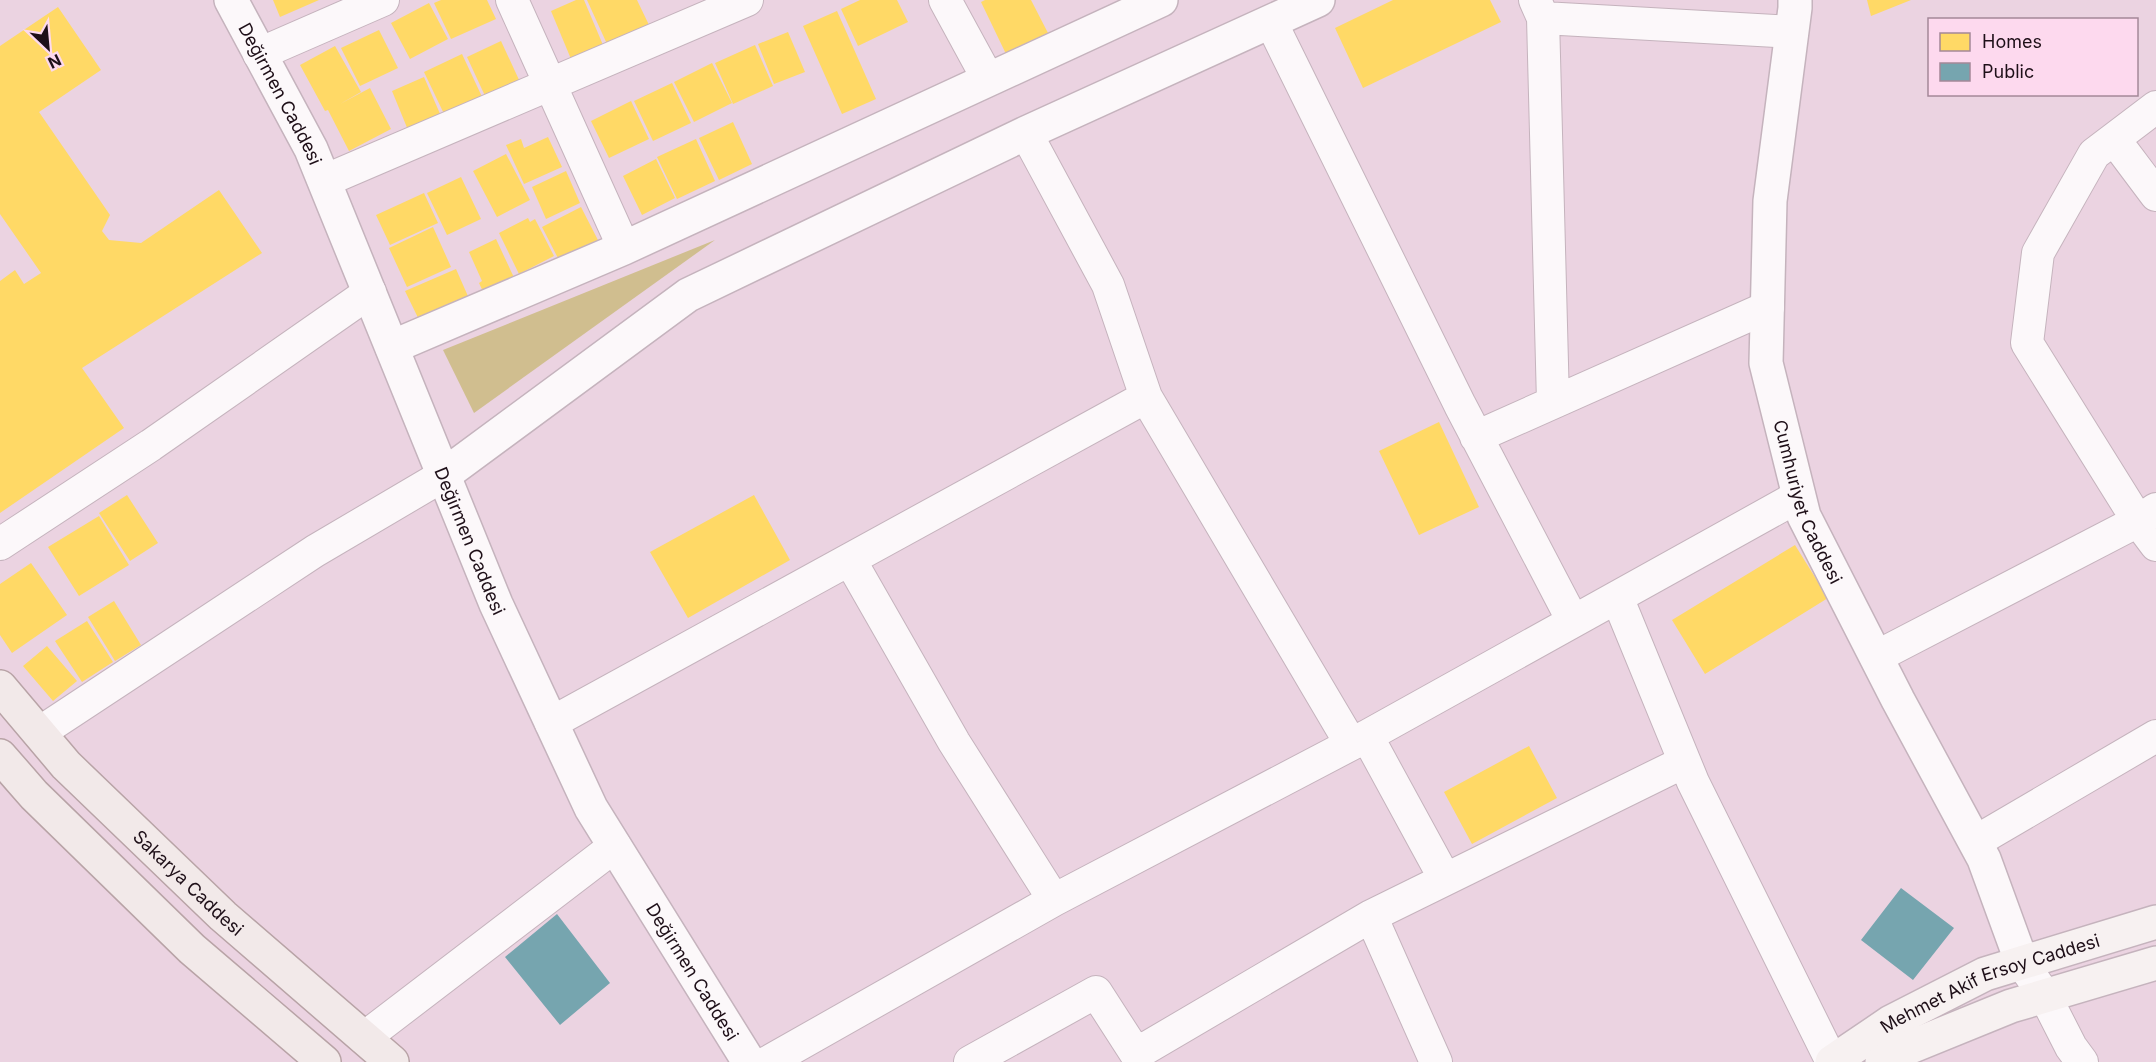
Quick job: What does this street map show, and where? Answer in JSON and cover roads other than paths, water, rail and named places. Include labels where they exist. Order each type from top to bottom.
[{"type":"main road","name":"Sakarya Caddesi","points":[[0,687],[66,765],[223,916],[392,1062]]},
{"type":"main road","points":[[1,759],[33,795],[192,949],[324,1062]]},
{"type":"main road","name":"Mehmet Akif Ersoy Caddesi","points":[[1832,1062],[1891,1022],[1985,974],[2156,922]]},
{"type":"main road","name":"Mehmet Akif Ersoy Caddesi","points":[[1882,1062],[1893,1054],[2012,1006],[2156,963]]},
{"type":"street","name":"Değirmen Caddesi","points":[[231,0],[311,149],[496,604],[591,808],[749,1062]]},
{"type":"street","points":[[259,54],[383,0]]},
{"type":"street","points":[[512,0],[624,248]]},
{"type":"street","points":[[324,181],[747,0]]},
{"type":"street","points":[[945,0],[988,79]]},
{"type":"street","points":[[392,347],[624,248],[1161,0]]},
{"type":"street","points":[[39,733],[315,551],[444,475],[688,295],[1026,133],[1318,0]]},
{"type":"street","points":[[1553,402],[1539,9],[1793,16]]},
{"type":"street","name":"Cumhuriyet Caddesi","points":[[1793,16],[1770,201],[1766,363],[1804,516],[1984,860],[2022,963]]},
{"type":"street","points":[[1270,22],[1476,437],[1574,621]]},
{"type":"street","points":[[1876,657],[2150,525],[2027,343],[2038,253],[2094,154],[2156,108]]},
{"type":"street","points":[[1026,133],[1108,285],[1146,398],[1446,879]]},
{"type":"street","points":[[2114,139],[2156,195]]},
{"type":"street","points":[[0,544],[151,445],[370,292]]},
{"type":"street","points":[[1476,437],[1768,307]]},
{"type":"street","points":[[551,723],[1146,398]]},
{"type":"street","points":[[768,1062],[1054,900],[1359,740],[1799,496]]},
{"type":"street","points":[[850,560],[954,742],[1054,900]]},
{"type":"street","points":[[1617,597],[1684,762],[1832,1062]]},
{"type":"street","points":[[1975,842],[2156,736]]},
{"type":"street","points":[[970,1062],[1096,992],[1138,1058],[1371,916],[1684,762]]},
{"type":"street","points":[[364,1038],[615,846]]},
{"type":"street","points":[[1371,916],[1436,1062]]},
{"type":"street","points":[[2022,963],[2045,996],[2071,1047],[2082,1062]]}]
